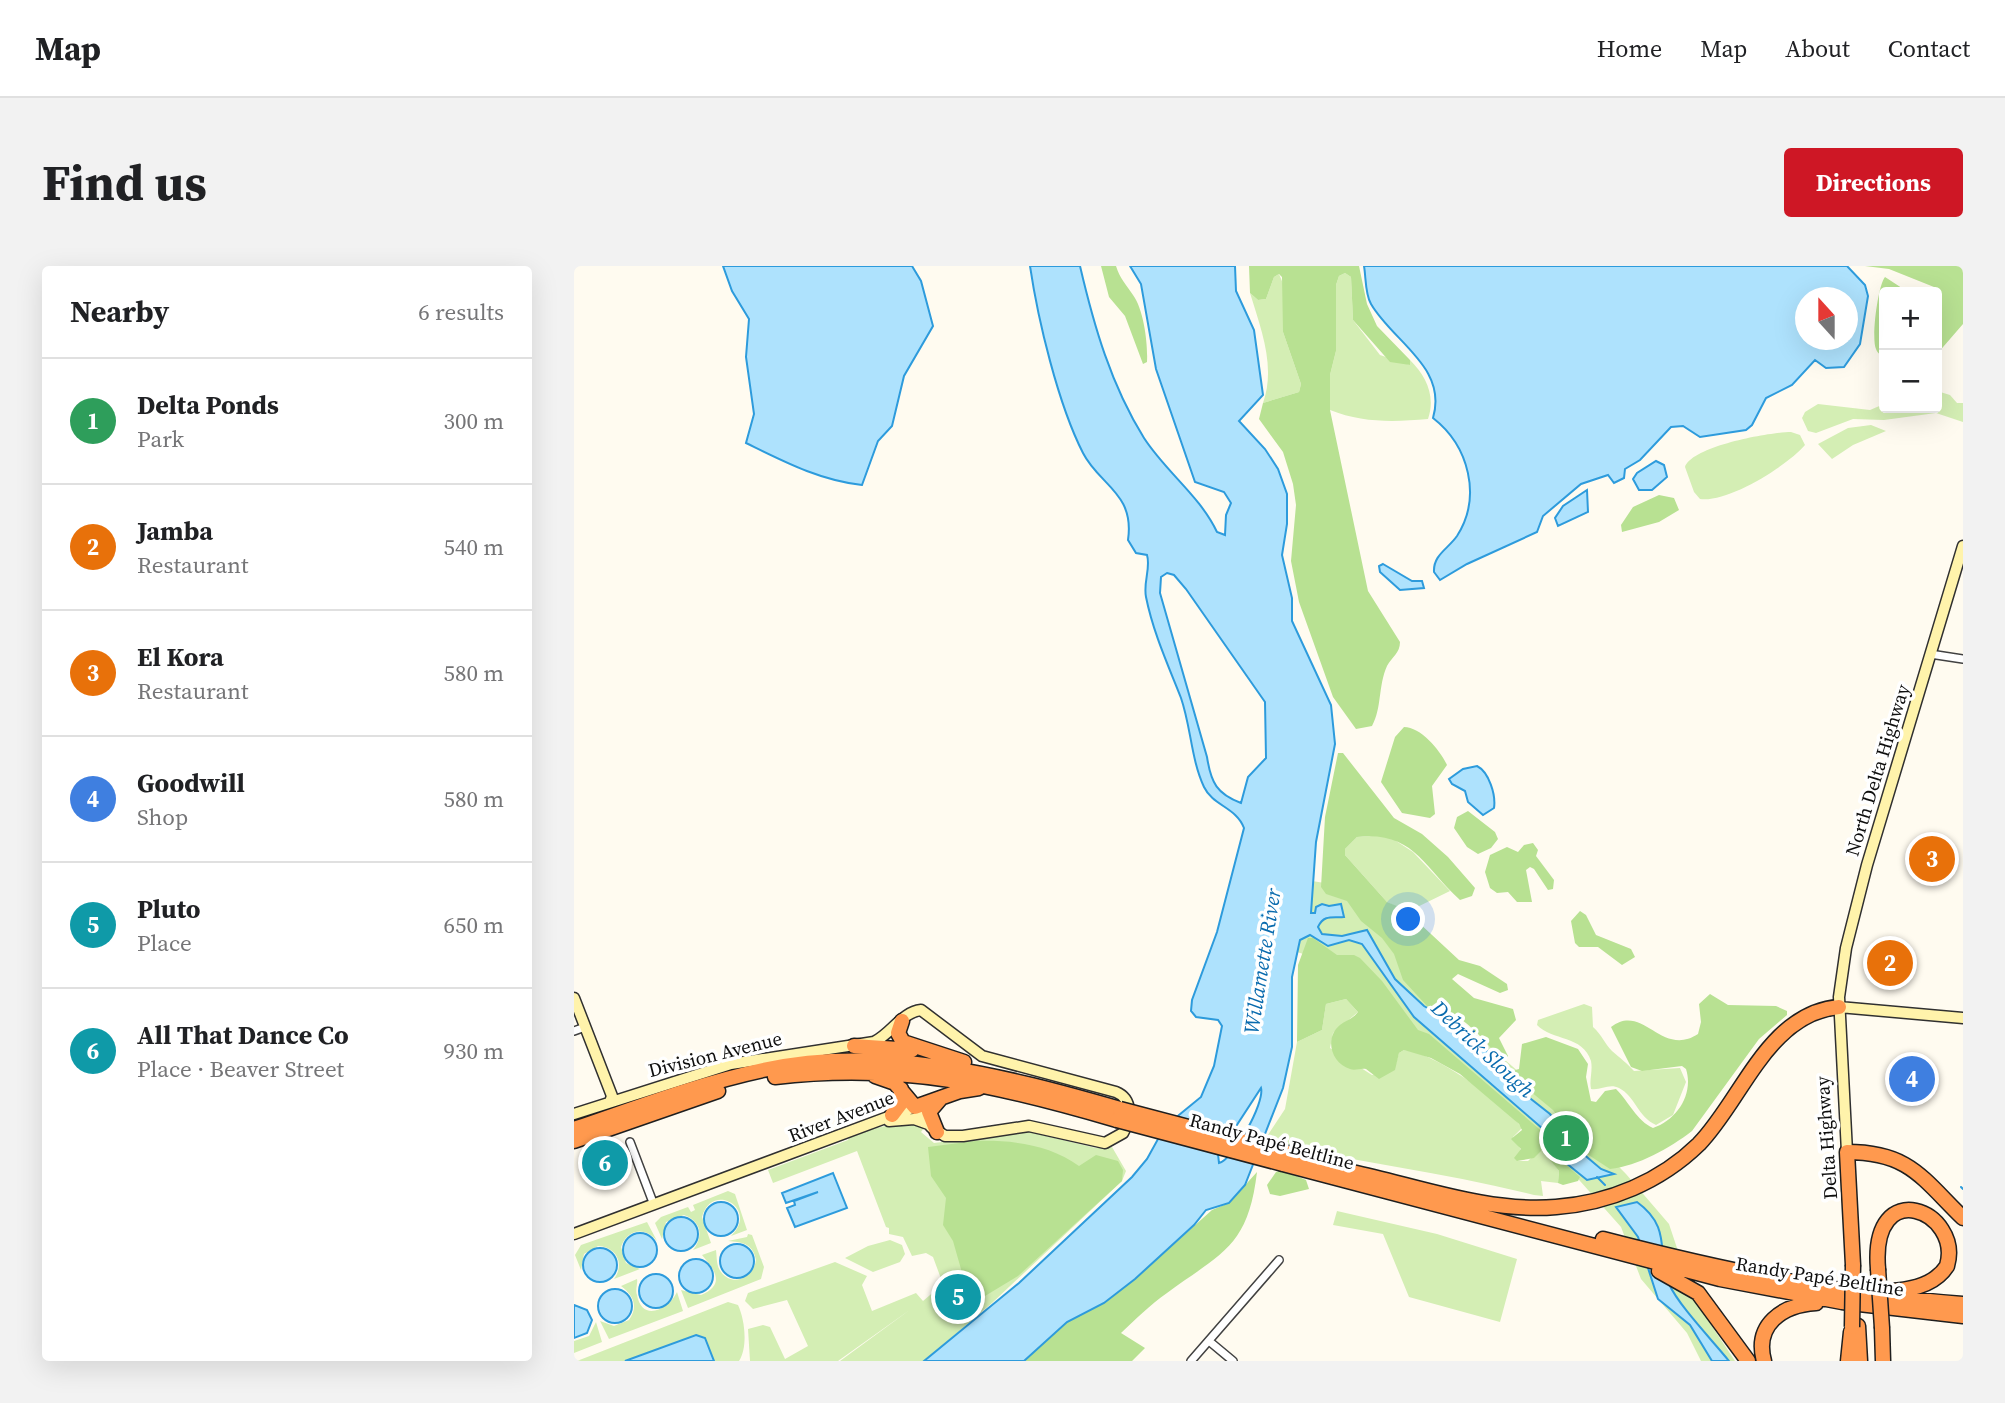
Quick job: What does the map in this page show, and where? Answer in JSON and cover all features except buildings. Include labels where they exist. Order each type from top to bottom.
[{"type":"highway","points":[[1341,1169],[1503,1204],[1554,1207],[1589,1202],[1635,1188],[1664,1172],[1699,1143],[1768,1050],[1786,1031],[1819,1011],[1839,1007]]},
{"type":"highway","points":[[902,1021],[898,1034],[901,1040],[1022,1082]]},
{"type":"highway","points":[[854,1046],[924,1050]]},
{"type":"highway","name":"Randy Papé Beltline","points":[[574,1129],[721,1080],[810,1063],[887,1061],[946,1067],[1022,1082],[1119,1115],[1640,1258]]},
{"type":"highway","points":[[846,1072],[883,1077],[901,1088],[915,1107],[976,1088],[1085,1111]]},
{"type":"highway","name":"Randy Papé Beltline","points":[[574,1141],[717,1092],[766,1079],[846,1072],[891,1072],[958,1079],[1085,1111],[1119,1115]]},
{"type":"highway","points":[[892,1115],[901,1103],[901,1088]]},
{"type":"highway","points":[[933,1128],[929,1112],[944,1096]]},
{"type":"highway","points":[[1847,1152],[1875,1153],[1899,1160],[1963,1218]]},
{"type":"highway","name":"Delta Highway","points":[[1847,1152],[1853,1265],[1854,1361]]},
{"type":"highway","name":"Randy Papé Beltline","points":[[1285,1159],[1341,1169],[1679,1270],[1842,1302],[1963,1316]]},
{"type":"highway","points":[[1833,1289],[1903,1290],[1933,1280],[1951,1260],[1953,1241],[1948,1226],[1934,1213],[1923,1209],[1910,1209],[1897,1214],[1881,1235],[1878,1269],[1882,1328],[1883,1361]]},
{"type":"highway","points":[[1640,1258],[1679,1270],[1706,1301],[1748,1361]]},
{"type":"highway","name":"Randy Papé Beltline","points":[[1679,1270],[1963,1304]]},
{"type":"highway","points":[[1763,1361],[1760,1350],[1764,1331],[1778,1313],[1801,1305],[1842,1302]]},
{"type":"highway","points":[[1848,1361],[1855,1326]]},
{"type":"highway","name":"Delta Highway","points":[[1855,1326],[1860,1361]]},
{"type":"street","name":"North Delta Highway","points":[[1839,1007],[1841,973],[1853,916],[1963,546]]},
{"type":"street","points":[[1930,654],[1963,659]]},
{"type":"street","points":[[574,998],[580,1029],[612,1096],[610,1101]]},
{"type":"street","points":[[1839,1007],[1963,1018]]},
{"type":"street","name":"Delta Highway","points":[[1839,1007],[1847,1152]]},
{"type":"street","points":[[872,1123],[914,1119],[956,1137],[1029,1126],[1105,1143],[1123,1133],[1129,1107],[1125,1098],[1116,1092],[982,1056],[960,1042],[924,1010],[911,1012],[902,1021]]},
{"type":"street","name":"Division Avenue","points":[[574,1114],[748,1060],[854,1046],[882,1038],[902,1021]]},
{"type":"street","name":"River Avenue","points":[[574,1234],[915,1107],[933,1128]]},
{"type":"street","points":[[630,1142],[654,1206]]},
{"type":"street","points":[[1191,1361],[1279,1260]]},
{"type":"street","points":[[1209,1341],[1233,1361]]},
{"type":"green space","points":[[1101,266],[1116,266],[1137,301],[1146,337],[1147,362],[1143,364],[1125,316],[1109,297]]},
{"type":"green space","points":[[1249,266],[1359,266],[1367,304],[1377,326],[1410,360],[1410,365],[1390,362],[1353,320],[1351,277],[1345,273],[1339,276],[1336,285],[1336,351],[1330,375],[1330,410],[1368,591],[1400,642],[1384,674],[1372,726],[1356,729],[1333,697],[1299,602],[1291,561],[1296,505],[1293,484],[1283,452],[1259,419],[1263,403],[1299,392],[1301,384],[1283,332],[1282,277],[1279,274],[1274,277],[1266,299],[1258,300],[1250,293]]},
{"type":"green space","points":[[1865,266],[1963,266],[1963,324],[1942,348],[1942,287],[1934,287],[1889,269]]},
{"type":"green space","points":[[1345,273],[1351,277],[1353,320],[1380,355],[1410,365],[1410,360],[1425,380],[1431,402],[1428,419],[1378,420],[1330,410],[1330,375],[1336,351],[1336,285],[1339,276]]},
{"type":"green space","points":[[1279,274],[1284,286],[1283,332],[1301,384],[1299,392],[1263,403],[1267,389],[1268,362],[1250,293],[1258,300],[1266,299],[1274,277]]},
{"type":"green space","points":[[1885,277],[1900,287],[1881,287]]},
{"type":"green space","points":[[1879,296],[1879,354],[1874,335]]},
{"type":"green space","points":[[1942,393],[1950,395],[1957,403],[1963,403],[1963,422],[1936,413],[1942,413]]},
{"type":"green space","points":[[1818,404],[1870,410],[1879,406],[1879,413],[1936,413],[1884,420],[1853,419],[1816,433],[1808,431],[1802,418],[1805,412]]},
{"type":"green space","points":[[1871,425],[1886,431],[1853,445],[1832,459],[1818,444],[1848,428]]},
{"type":"green space","points":[[1791,432],[1800,435],[1805,445],[1771,472],[1741,489],[1712,499],[1700,499],[1694,492],[1685,467],[1691,459],[1733,442]]},
{"type":"green space","points":[[1659,495],[1674,498],[1679,510],[1659,522],[1622,532],[1621,525],[1633,507]]},
{"type":"green space","points":[[1404,727],[1417,731],[1429,740],[1447,765],[1432,786],[1435,814],[1430,818],[1402,813],[1381,782],[1395,737]]},
{"type":"green space","points":[[1338,753],[1343,753],[1394,818],[1422,834],[1448,857],[1475,888],[1472,896],[1460,900],[1416,853],[1392,840],[1357,837],[1345,849],[1345,855],[1387,902],[1404,909],[1459,960],[1480,966],[1507,984],[1508,990],[1500,993],[1458,974],[1452,979],[1474,998],[1513,1009],[1516,1020],[1499,1038],[1508,1056],[1505,1059],[1499,1057],[1458,1017],[1427,1006],[1403,980],[1394,954],[1382,938],[1361,921],[1347,901],[1326,894],[1321,887],[1325,817]]},
{"type":"green space","points":[[1468,811],[1495,832],[1498,839],[1491,848],[1478,854],[1467,847],[1454,828],[1457,817]]},
{"type":"green space","points":[[1387,835],[1413,852],[1450,891],[1407,912],[1387,902],[1345,855],[1345,849],[1357,837]]},
{"type":"green space","points":[[1533,843],[1538,850],[1536,856],[1554,880],[1553,889],[1548,890],[1530,867],[1526,870],[1532,902],[1517,902],[1508,892],[1497,893],[1490,888],[1485,872],[1490,855],[1507,847],[1518,852],[1524,845]]},
{"type":"green space","points":[[1312,881],[1331,884],[1388,930],[1426,991],[1566,1113],[1626,1174],[1669,1224],[1694,1299],[1735,1361],[1701,1361],[1687,1333],[1641,1279],[1621,1227],[1564,1163],[1431,1045],[1366,974],[1297,952]]},
{"type":"green space","points":[[1580,911],[1586,915],[1596,935],[1631,949],[1635,957],[1622,965],[1598,947],[1579,947],[1575,943],[1571,921]]},
{"type":"green space","points":[[1308,938],[1313,938],[1337,955],[1354,955],[1360,958],[1382,981],[1418,1030],[1429,1034],[1545,1134],[1564,1163],[1580,1177],[1578,1181],[1563,1185],[1558,1183],[1559,1171],[1542,1150],[1534,1158],[1517,1161],[1514,1158],[1521,1149],[1511,1139],[1522,1130],[1519,1124],[1460,1074],[1431,1058],[1404,1050],[1399,1053],[1395,1070],[1379,1079],[1366,1069],[1352,1070],[1343,1066],[1334,1056],[1331,1043],[1335,1030],[1358,1012],[1346,999],[1326,1004],[1322,1030],[1297,1042],[1298,965]]},
{"type":"green space","points":[[1710,994],[1728,1005],[1776,1006],[1787,1011],[1787,1015],[1759,1039],[1692,1131],[1664,1150],[1642,1160],[1610,1169],[1584,1152],[1553,1110],[1513,1077],[1512,1071],[1519,1069],[1522,1044],[1546,1037],[1578,1049],[1588,1064],[1586,1077],[1591,1101],[1596,1102],[1605,1091],[1616,1089],[1638,1116],[1653,1128],[1669,1119],[1682,1105],[1688,1088],[1686,1069],[1682,1066],[1642,1071],[1631,1067],[1611,1027],[1622,1021],[1633,1021],[1673,1040],[1685,1040],[1698,1034],[1701,1022],[1699,1004]]},
{"type":"green space","points":[[1346,999],[1358,1012],[1333,1033],[1330,1048],[1372,1075],[1394,1070],[1399,1053],[1404,1050],[1433,1059],[1450,1069],[1500,1105],[1522,1128],[1513,1137],[1521,1150],[1517,1161],[1528,1161],[1538,1151],[1544,1151],[1559,1171],[1558,1183],[1541,1181],[1543,1196],[1534,1195],[1264,1141],[1285,1109],[1297,1042],[1322,1030],[1326,1004]]},
{"type":"green space","points":[[1584,1004],[1592,1007],[1593,1027],[1612,1051],[1634,1071],[1680,1068],[1686,1082],[1673,1115],[1656,1125],[1645,1117],[1629,1096],[1619,1088],[1612,1086],[1591,1089],[1591,1061],[1587,1053],[1574,1042],[1551,1034],[1537,1025],[1538,1020]]},
{"type":"green space","points":[[898,1123],[918,1123],[924,1128],[921,1132],[934,1143],[1025,1131],[1096,1148],[1112,1147],[1126,1171],[1122,1181],[992,1303],[924,1361],[840,1361],[911,1309],[838,1361],[750,1361],[748,1329],[763,1325],[770,1327],[785,1359],[808,1346],[787,1300],[753,1309],[745,1301],[748,1293],[835,1262],[867,1276],[862,1285],[872,1311],[916,1293],[923,1301],[943,1284],[933,1257],[926,1253],[912,1256],[903,1237],[889,1234],[889,1228],[886,1227],[857,1151],[773,1183],[768,1170],[848,1140],[851,1134]]},
{"type":"green space","points":[[975,1141],[1003,1141],[1043,1148],[1079,1166],[1096,1155],[1118,1161],[1123,1170],[1122,1181],[1018,1276],[985,1296],[967,1290],[953,1241],[943,1225],[946,1198],[931,1176],[928,1147]]},
{"type":"green space","points":[[1282,1170],[1306,1180],[1309,1189],[1280,1196],[1270,1194],[1267,1185],[1276,1172]]},
{"type":"green space","points":[[1257,1172],[1247,1217],[1229,1246],[1155,1302],[1121,1333],[1145,1348],[1132,1361],[1024,1361],[1067,1322],[1104,1303],[1135,1279],[1212,1210],[1229,1203]]},
{"type":"green space","points":[[728,1191],[735,1194],[747,1230],[731,1236],[738,1226],[740,1216],[737,1208],[723,1200],[714,1201],[707,1206],[702,1217],[711,1243],[693,1250],[699,1239],[699,1230],[694,1221],[684,1215],[666,1222],[662,1239],[655,1223],[661,1217],[688,1207],[691,1212],[695,1210],[693,1205]]},
{"type":"green space","points":[[1337,1211],[1437,1234],[1517,1259],[1500,1322],[1409,1297],[1383,1234],[1333,1225]]},
{"type":"green space","points":[[647,1222],[657,1241],[647,1233],[637,1232],[627,1236],[621,1247],[626,1263],[640,1269],[614,1279],[619,1268],[617,1257],[610,1249],[598,1246],[584,1254],[581,1270],[575,1255],[581,1245]]},
{"type":"green space","points":[[748,1234],[752,1235],[764,1267],[761,1279],[688,1308],[681,1290],[701,1295],[709,1291],[716,1281],[713,1270],[702,1255],[716,1250],[719,1270],[731,1279],[742,1278],[751,1271],[756,1260],[752,1250],[742,1243],[728,1241],[747,1237]]},
{"type":"green space","points":[[890,1240],[902,1245],[905,1254],[900,1262],[873,1272],[845,1258],[868,1246]]},
{"type":"green space","points":[[637,1279],[636,1293],[644,1309],[650,1311],[662,1308],[677,1292],[683,1311],[609,1339],[600,1321],[614,1326],[629,1320],[634,1305],[629,1293],[621,1286]]},
{"type":"green space","points":[[728,1302],[738,1305],[742,1318],[744,1341],[739,1361],[714,1361],[705,1338],[696,1335],[625,1361],[577,1361]]},
{"type":"green space","points":[[596,1322],[602,1342],[574,1353],[574,1341],[589,1336]]},
{"type":"water","points":[[723,266],[912,266],[921,281],[933,326],[904,376],[892,426],[878,441],[862,485],[817,475],[746,443],[754,414],[746,357],[749,319],[732,291]]},
{"type":"water","name":"Willamette River","points":[[1030,266],[1080,266],[1105,355],[1132,418],[1153,450],[1202,507],[1217,532],[1225,535],[1226,515],[1231,503],[1224,492],[1195,482],[1156,369],[1141,284],[1130,266],[1235,266],[1236,291],[1254,330],[1263,395],[1239,421],[1265,449],[1278,469],[1287,494],[1287,524],[1282,555],[1292,598],[1292,621],[1331,705],[1335,744],[1316,842],[1311,913],[1315,913],[1316,907],[1322,904],[1341,904],[1344,917],[1323,920],[1318,927],[1322,934],[1342,936],[1367,930],[1395,979],[1424,1006],[1469,1032],[1493,1057],[1498,1073],[1550,1114],[1581,1152],[1601,1169],[1614,1174],[1587,1180],[1566,1163],[1551,1136],[1414,1017],[1362,944],[1349,940],[1328,946],[1310,935],[1300,940],[1292,977],[1292,1047],[1283,1088],[1245,1185],[1229,1203],[1206,1210],[1194,1225],[1135,1279],[1104,1303],[1067,1322],[1024,1361],[924,1361],[1019,1283],[1132,1177],[1147,1159],[1158,1139],[1179,1115],[1201,1097],[1214,1066],[1222,1026],[1218,1020],[1196,1017],[1191,1011],[1192,1000],[1217,932],[1244,828],[1236,815],[1213,798],[1204,787],[1181,698],[1149,610],[1145,591],[1147,555],[1136,553],[1128,540],[1129,524],[1121,500],[1090,464],[1074,433],[1050,361]],"holes":[[[1167,573],[1174,575],[1186,589],[1265,702],[1266,758],[1248,777],[1241,803],[1226,796],[1213,781],[1160,593],[1161,577]],[[1261,1088],[1258,1106],[1247,1130],[1232,1152],[1219,1163],[1218,1154]]]},
{"type":"water","points":[[1364,266],[1847,266],[1865,285],[1868,296],[1858,347],[1858,287],[1795,287],[1795,350],[1856,350],[1844,367],[1826,368],[1815,360],[1792,385],[1766,398],[1752,425],[1746,430],[1700,437],[1683,426],[1671,427],[1640,460],[1625,469],[1624,478],[1614,483],[1608,475],[1581,484],[1543,516],[1537,532],[1467,564],[1440,580],[1434,572],[1434,566],[1465,521],[1470,489],[1468,473],[1455,443],[1433,418],[1436,400],[1433,384],[1426,370],[1381,318],[1369,300]]},
{"type":"water","points":[[1656,461],[1664,465],[1667,477],[1652,490],[1639,490],[1633,479],[1637,473]]},
{"type":"water","points":[[1587,490],[1588,512],[1558,526],[1555,518],[1563,506]]},
{"type":"water","points":[[1383,564],[1412,581],[1422,581],[1424,588],[1400,590],[1380,572],[1379,566]]},
{"type":"water","points":[[1477,766],[1488,778],[1494,797],[1494,808],[1483,815],[1468,802],[1465,791],[1452,784],[1449,779],[1463,769]]},
{"type":"water","points":[[833,1173],[847,1208],[795,1227],[787,1208],[795,1205],[794,1201],[818,1192],[786,1203],[782,1193]]},
{"type":"water","points":[[721,1202],[733,1207],[738,1219],[733,1231],[721,1236],[709,1231],[704,1219],[709,1207]]},
{"type":"water","points":[[1637,1202],[1648,1212],[1660,1231],[1665,1273],[1674,1293],[1729,1361],[1712,1361],[1690,1325],[1658,1299],[1638,1237],[1616,1207]]},
{"type":"water","points":[[681,1217],[693,1222],[698,1234],[693,1246],[681,1251],[669,1246],[664,1234],[669,1222]]},
{"type":"water","points":[[640,1233],[652,1238],[657,1250],[652,1262],[640,1267],[628,1262],[623,1250],[628,1238]]},
{"type":"water","points":[[737,1244],[749,1249],[754,1261],[749,1273],[737,1278],[725,1273],[720,1261],[725,1249]]},
{"type":"water","points":[[600,1248],[612,1253],[617,1265],[612,1277],[600,1282],[588,1277],[583,1265],[588,1253]]},
{"type":"water","points":[[696,1259],[708,1264],[713,1276],[708,1288],[696,1293],[684,1288],[679,1276],[684,1264]]},
{"type":"water","points":[[656,1274],[668,1279],[673,1291],[668,1303],[656,1308],[644,1303],[639,1291],[644,1279]]},
{"type":"water","points":[[615,1289],[627,1294],[632,1306],[627,1318],[615,1323],[603,1318],[598,1306],[603,1294]]},
{"type":"water","points":[[574,1305],[587,1310],[592,1320],[587,1333],[574,1338]]},
{"type":"water","points":[[696,1335],[705,1338],[714,1361],[625,1361]]},
{"type":"waterway","name":"Debrick Slough","points":[[1597,1177],[1605,1185]]},
{"type":"place","name":"El Kora","points":[[1932,859]]},
{"type":"place","name":"Jamba","points":[[1890,963]]},
{"type":"place","name":"Goodwill","points":[[1912,1079]]},
{"type":"place","name":"Delta Ponds","points":[[1566,1138]]},
{"type":"place","name":"All That Dance Co","points":[[605,1163]]},
{"type":"place","name":"Pluto","points":[[958,1297]]}]
